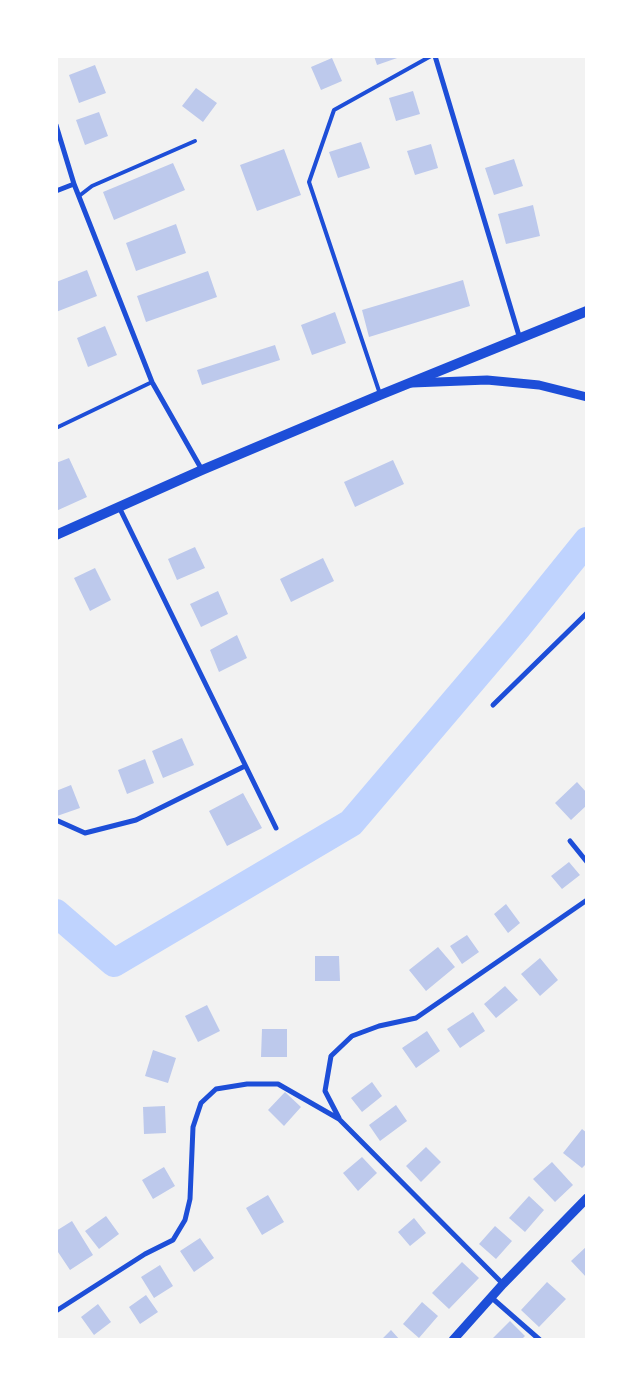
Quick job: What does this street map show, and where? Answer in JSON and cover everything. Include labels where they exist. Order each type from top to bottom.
[{"type":"main road","points":[[56,535],[202,470],[587,311]]},
{"type":"street","points":[[435,56],[520,339]]},
{"type":"street","points":[[56,124],[78,196],[152,382],[202,470]]},
{"type":"street","points":[[56,191],[74,184]]},
{"type":"street","points":[[407,384],[487,380],[539,385],[587,397]]},
{"type":"street","points":[[119,507],[276,828]]},
{"type":"street","points":[[494,705],[587,613]]},
{"type":"street","points":[[56,820],[85,833],[136,820],[245,766]]},
{"type":"street","points":[[570,841],[587,862]]},
{"type":"street","points":[[339,1119],[326,1091],[331,1056],[352,1036],[379,1026],[416,1018],[587,900]]},
{"type":"street","points":[[56,1311],[145,1254],[173,1240],[185,1220],[190,1198],[194,1127],[201,1103],[216,1089],[247,1084],[278,1084],[339,1119],[503,1284]]},
{"type":"street","points":[[453,1340],[503,1284],[587,1198]]},
{"type":"street","points":[[492,1298],[540,1340]]},
{"type":"lane","points":[[380,395],[309,182],[334,110],[430,56]]},
{"type":"lane","points":[[78,196],[92,186],[195,141]]},
{"type":"lane","points":[[56,428],[152,382]]},
{"type":"building","points":[[374,56],[400,56],[400,57],[377,65]]},
{"type":"building","points":[[332,58],[342,81],[321,90],[311,67]]},
{"type":"building","points":[[95,65],[106,93],[79,103],[69,75]]},
{"type":"building","points":[[196,88],[217,103],[203,122],[182,106]]},
{"type":"building","points":[[413,91],[420,114],[396,121],[389,98]]},
{"type":"building","points":[[99,112],[108,136],[85,145],[76,120]]},
{"type":"building","points":[[361,142],[370,168],[338,178],[329,152]]},
{"type":"building","points":[[431,144],[438,168],[415,175],[407,151]]},
{"type":"building","points":[[284,149],[301,195],[257,211],[240,165]]},
{"type":"building","points":[[514,159],[523,186],[494,195],[485,168]]},
{"type":"building","points":[[173,163],[185,190],[114,220],[103,192]]},
{"type":"building","points":[[533,205],[540,236],[506,244],[498,214]]},
{"type":"building","points":[[176,224],[186,253],[136,271],[126,243]]},
{"type":"building","points":[[87,270],[97,296],[56,312],[56,282]]},
{"type":"building","points":[[208,271],[217,297],[146,322],[137,296]]},
{"type":"building","points":[[463,280],[470,306],[369,337],[362,310]]},
{"type":"building","points":[[335,312],[346,343],[312,355],[301,325]]},
{"type":"building","points":[[105,326],[117,355],[88,367],[77,338]]},
{"type":"building","points":[[275,345],[280,360],[202,385],[197,370]]},
{"type":"building","points":[[69,458],[87,497],[56,511],[56,463]]},
{"type":"building","points":[[393,460],[404,484],[355,507],[344,482]]},
{"type":"building","points":[[195,547],[205,568],[177,580],[168,559]]},
{"type":"building","points":[[323,558],[334,581],[291,602],[280,579]]},
{"type":"building","points":[[95,568],[111,600],[90,611],[74,578]]},
{"type":"building","points":[[218,591],[228,614],[201,627],[190,604]]},
{"type":"building","points":[[237,635],[247,658],[219,672],[210,650]]},
{"type":"building","points":[[182,738],[194,765],[163,778],[152,751]]},
{"type":"building","points":[[145,759],[154,783],[127,794],[118,770]]},
{"type":"building","points":[[577,782],[587,793],[587,805],[571,820],[555,803]]},
{"type":"building","points":[[71,785],[80,808],[57,816],[56,791]]},
{"type":"building","points":[[243,793],[262,828],[227,846],[209,811]]},
{"type":"building","points":[[569,862],[580,875],[562,889],[551,876]]},
{"type":"building","points":[[506,904],[520,923],[508,933],[494,914]]},
{"type":"building","points":[[467,935],[479,952],[462,964],[450,946]]},
{"type":"building","points":[[438,947],[455,967],[426,991],[409,970]]},
{"type":"building","points":[[315,956],[339,956],[340,981],[315,981]]},
{"type":"building","points":[[540,958],[558,980],[540,996],[521,974]]},
{"type":"building","points":[[505,986],[518,1000],[496,1018],[484,1004]]},
{"type":"building","points":[[207,1005],[220,1031],[198,1042],[185,1016]]},
{"type":"building","points":[[473,1012],[485,1031],[460,1048],[447,1029]]},
{"type":"building","points":[[262,1029],[287,1029],[287,1057],[261,1057]]},
{"type":"building","points":[[427,1031],[440,1051],[416,1068],[402,1048]]},
{"type":"building","points":[[153,1050],[176,1058],[168,1083],[145,1076]]},
{"type":"building","points":[[372,1082],[382,1096],[362,1112],[351,1098]]},
{"type":"building","points":[[285,1092],[301,1107],[284,1126],[268,1110]]},
{"type":"building","points":[[396,1105],[407,1121],[380,1141],[369,1125]]},
{"type":"building","points":[[165,1106],[166,1133],[144,1134],[143,1107]]},
{"type":"building","points":[[582,1129],[587,1133],[587,1163],[582,1168],[563,1153]]},
{"type":"building","points":[[426,1147],[441,1162],[421,1182],[406,1166]]},
{"type":"building","points":[[362,1157],[377,1173],[358,1191],[343,1173]]},
{"type":"building","points":[[552,1162],[573,1185],[555,1202],[533,1179]]},
{"type":"building","points":[[164,1167],[175,1186],[153,1199],[142,1180]]},
{"type":"building","points":[[268,1195],[284,1222],[262,1235],[246,1208]]},
{"type":"building","points":[[529,1196],[544,1210],[525,1232],[509,1218]]},
{"type":"building","points":[[106,1216],[119,1234],[99,1249],[85,1231]]},
{"type":"building","points":[[414,1218],[426,1233],[410,1246],[398,1232]]},
{"type":"building","points":[[72,1221],[93,1255],[70,1270],[56,1249],[56,1231]]},
{"type":"building","points":[[495,1226],[512,1241],[496,1259],[479,1244]]},
{"type":"building","points":[[200,1238],[214,1258],[194,1272],[180,1251]]},
{"type":"building","points":[[587,1246],[587,1278],[571,1261]]},
{"type":"building","points":[[462,1262],[479,1278],[449,1309],[432,1293]]},
{"type":"building","points":[[160,1265],[173,1286],[154,1298],[141,1277]]},
{"type":"building","points":[[547,1282],[566,1299],[539,1327],[521,1310]]},
{"type":"building","points":[[146,1295],[158,1312],[140,1324],[129,1307]]},
{"type":"building","points":[[422,1302],[438,1316],[419,1338],[403,1324]]},
{"type":"building","points":[[98,1304],[111,1322],[94,1335],[81,1317]]},
{"type":"building","points":[[510,1321],[525,1336],[521,1340],[491,1340]]},
{"type":"building","points":[[391,1330],[400,1340],[381,1340]]},
{"type":"waterway","points":[[56,913],[114,963],[351,823],[516,629],[587,541]]}]
